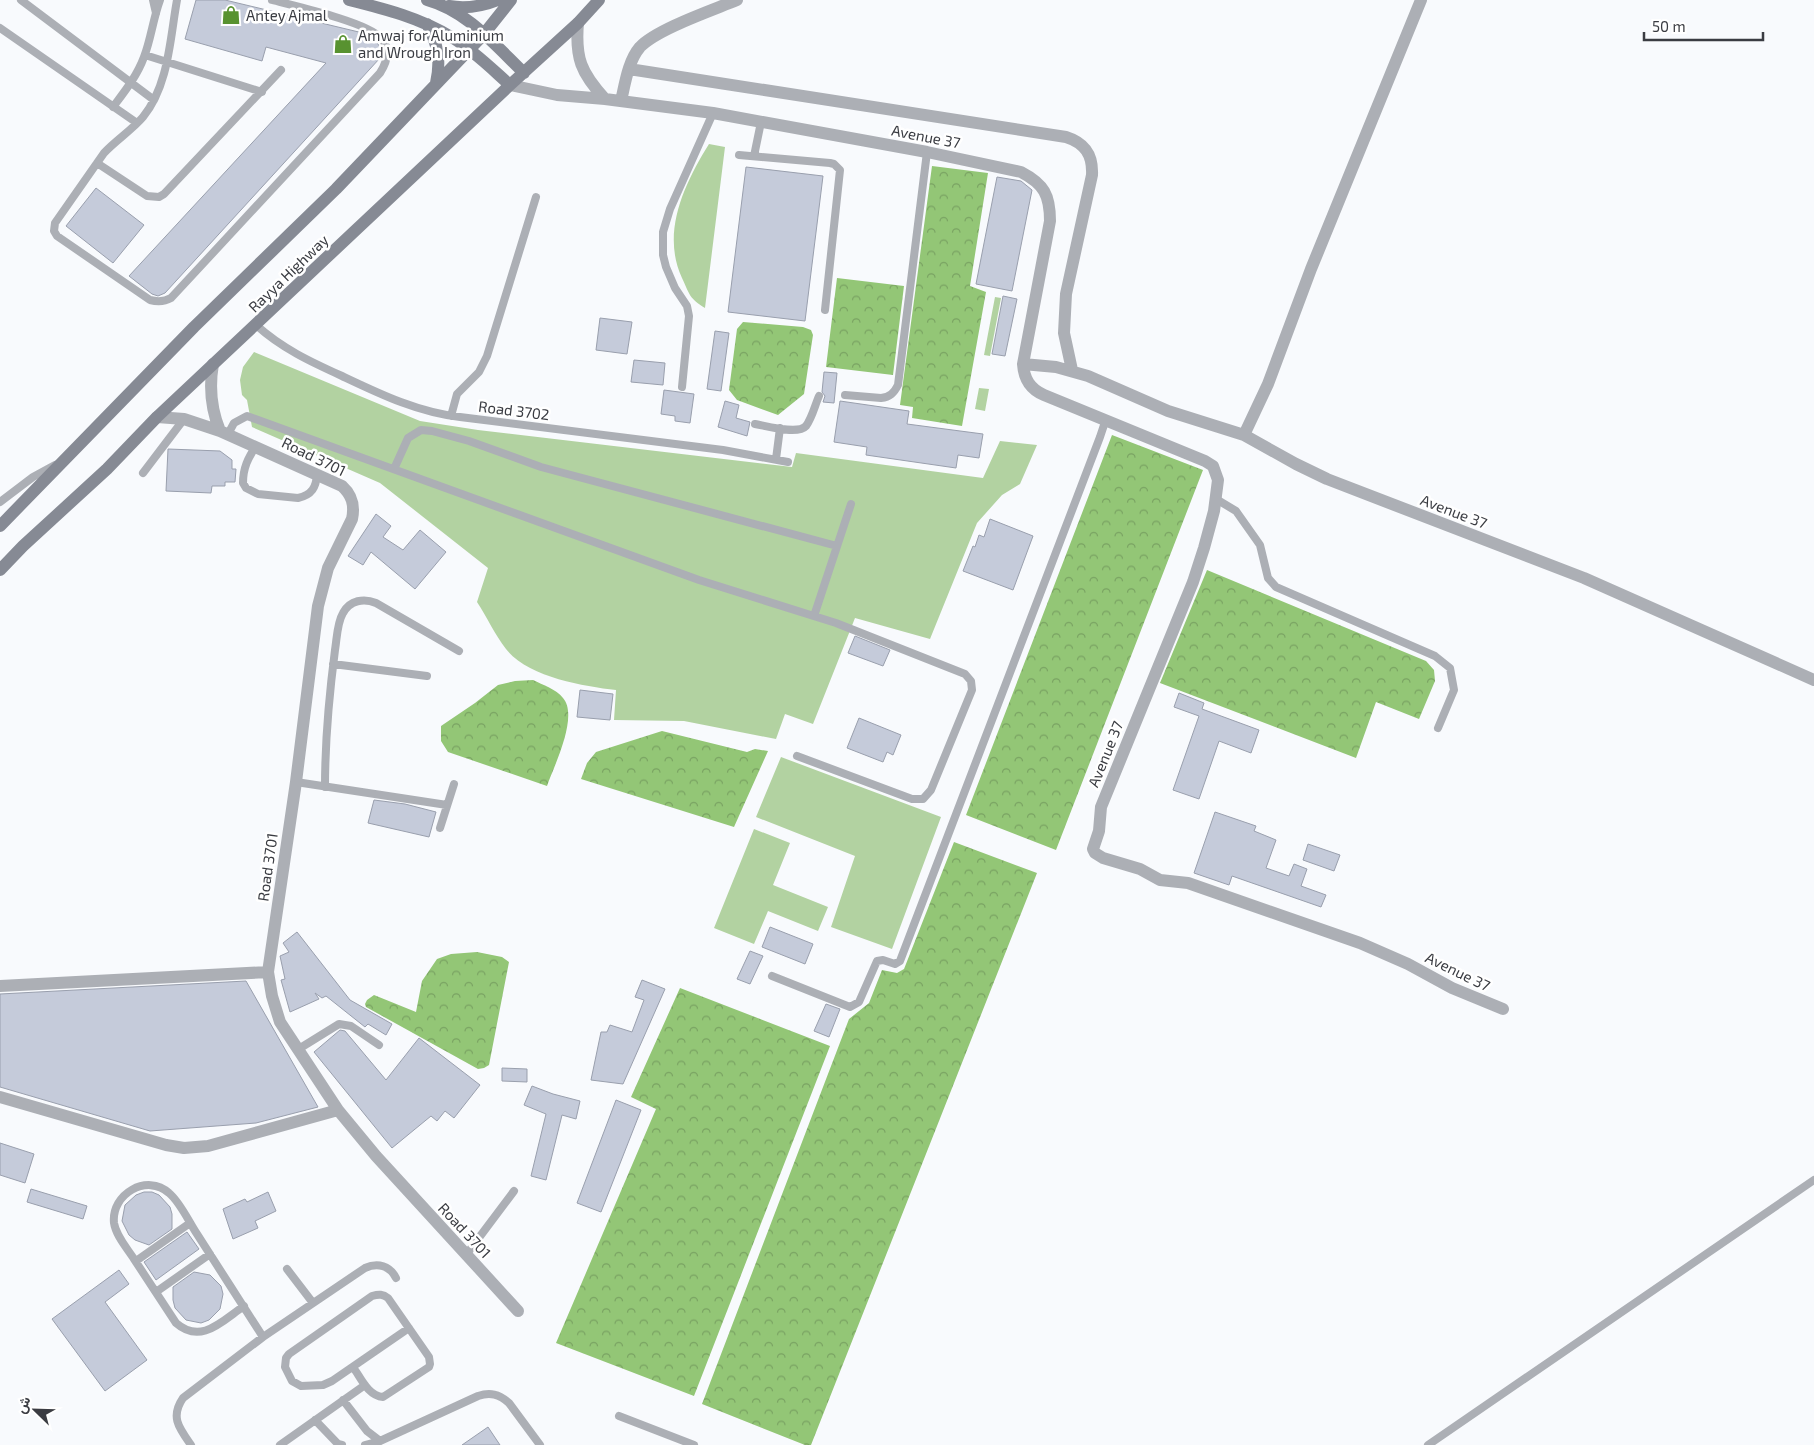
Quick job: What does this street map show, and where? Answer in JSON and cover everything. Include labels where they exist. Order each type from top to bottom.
[{"type":"main road","points":[[349,0],[399,13],[427,24],[469,49],[510,84]]},
{"type":"main road","points":[[426,0],[463,16],[524,73]]},
{"type":"main road","points":[[439,4],[468,7],[482,6],[498,0]]},
{"type":"main road","name":"Rayya Highway","points":[[2,521],[194,327],[336,189],[484,34],[511,0]]},
{"type":"main road","name":"Rayya Highway","points":[[0,570],[22,546],[107,469],[157,417],[213,364],[510,84],[578,23],[598,0]]},
{"type":"main road","points":[[427,24],[435,40],[439,58],[436,83]]},
{"type":"street","points":[[621,101],[629,69],[640,47],[652,37],[737,0]]},
{"type":"street","points":[[1244,435],[1268,384],[1311,269],[1421,0]]},
{"type":"street","points":[[578,23],[576,44],[581,65],[590,84],[605,99]]},
{"type":"street","points":[[629,69],[1076,140],[1087,150],[1093,164],[1066,294],[1064,333],[1072,370]]},
{"type":"street","name":"Avenue 37","points":[[510,84],[557,95],[605,99],[713,113],[927,152],[1021,172],[1035,179],[1045,191],[1050,205],[1050,221],[1023,364],[1026,380],[1037,392],[1210,463],[1218,475],[1216,499],[1204,548],[1101,807],[1099,831],[1093,849],[1095,853],[1103,858],[1140,869],[1160,880],[1188,883],[1360,943],[1408,964],[1452,988],[1503,1009]]},
{"type":"street","points":[[213,364],[211,399],[215,415],[224,432]]},
{"type":"street","name":"Avenue 37","points":[[1023,364],[1048,365],[1072,370],[1168,411],[1244,435],[1327,479],[1584,578],[1814,680]]},
{"type":"street","name":"Road 3701","points":[[157,417],[184,419],[224,432],[342,486],[351,497],[354,512],[328,568],[318,606],[296,782],[268,972],[276,1011],[280,1022],[297,1050],[338,1110],[376,1156],[518,1311]]},
{"type":"street","points":[[0,986],[268,972]]},
{"type":"street","points":[[0,1097],[166,1145],[184,1148],[208,1146],[338,1110]]},
{"type":"lane","points":[[21,0],[154,100]]},
{"type":"lane","points":[[153,0],[156,13]]},
{"type":"lane","points":[[113,107],[131,83],[145,55],[160,0]]},
{"type":"lane","points":[[177,0],[166,62],[154,100],[137,124],[112,144],[55,223],[55,234],[150,300],[161,302],[171,298],[385,65],[388,55],[386,45],[372,31],[339,18],[272,0]]},
{"type":"lane","points":[[0,28],[137,124]]},
{"type":"lane","points":[[145,55],[262,92]]},
{"type":"lane","points":[[97,163],[142,194],[153,197],[164,194],[281,70]]},
{"type":"lane","points":[[682,386],[689,316],[687,306],[675,288],[666,267],[663,255],[663,232],[670,209],[713,113]]},
{"type":"lane","points":[[754,156],[761,122]]},
{"type":"lane","points":[[845,395],[887,397],[892,394],[898,385],[927,152]]},
{"type":"lane","points":[[739,155],[830,163],[840,170],[825,310]]},
{"type":"lane","points":[[451,416],[457,394],[479,372],[487,356],[536,197]]},
{"type":"lane","name":"Road 3702","points":[[256,325],[283,346],[387,397],[412,407],[451,416],[723,450],[788,462]]},
{"type":"lane","points":[[755,424],[794,430],[802,428],[808,422],[819,396]]},
{"type":"lane","points":[[224,432],[234,423],[247,416],[698,580],[814,616],[965,674],[971,681],[972,690],[931,790],[923,798],[912,799],[797,756]]},
{"type":"lane","points":[[142,472],[184,419]]},
{"type":"lane","points":[[772,976],[850,1007],[859,1002],[877,961],[883,960],[895,964],[900,961],[1106,419]]},
{"type":"lane","points":[[776,459],[780,428]]},
{"type":"lane","points":[[394,469],[408,438],[422,430],[432,431],[468,441],[534,465],[837,546]]},
{"type":"lane","points":[[256,446],[247,460],[243,475],[243,483],[251,492],[298,498],[305,496],[314,488],[317,475]]},
{"type":"lane","points":[[0,502],[33,477],[63,461]]},
{"type":"lane","points":[[1216,499],[1236,510],[1260,545],[1268,578],[1276,587],[1435,656],[1450,668],[1454,690],[1438,728]]},
{"type":"lane","points":[[814,616],[851,504]]},
{"type":"lane","points":[[325,787],[325,746],[333,664],[340,618],[347,607],[358,601],[376,603],[458,652]]},
{"type":"lane","points":[[333,664],[427,676]]},
{"type":"lane","points":[[296,782],[447,805]]},
{"type":"lane","points":[[440,828],[454,784]]},
{"type":"lane","points":[[297,1050],[336,1025],[343,1024],[350,1026],[379,1045]]},
{"type":"lane","points":[[1428,1445],[1814,1180]]},
{"type":"lane","points":[[244,1306],[204,1332],[193,1333],[184,1330],[176,1323],[116,1232],[114,1223],[117,1205],[122,1197],[129,1191],[146,1185],[164,1189],[171,1194],[244,1306],[264,1337]]},
{"type":"lane","points":[[466,1255],[514,1191]]},
{"type":"lane","points":[[136,1261],[190,1223]]},
{"type":"lane","points":[[156,1292],[210,1254]]},
{"type":"lane","points":[[191,1445],[177,1422],[176,1413],[178,1405],[183,1398],[264,1337],[371,1265],[385,1266],[394,1273],[396,1278]]},
{"type":"lane","points":[[288,1269],[313,1303]]},
{"type":"lane","points":[[353,1367],[375,1395],[386,1396],[429,1367],[429,1358],[409,1328],[388,1298],[381,1294],[376,1294],[288,1354],[285,1363],[292,1381],[301,1386],[328,1383],[409,1328]]},
{"type":"lane","points":[[280,1445],[365,1384]]},
{"type":"lane","points":[[365,1445],[380,1441],[478,1396],[490,1393],[504,1398],[509,1403],[540,1445]]},
{"type":"lane","points":[[342,1400],[367,1431],[380,1441]]},
{"type":"lane","points":[[619,1416],[694,1445]]},
{"type":"lane","points":[[315,1420],[338,1444],[342,1445]]},
{"type":"green space","points":[[709,144],[725,147],[705,308],[693,299],[682,278],[676,261],[674,244],[678,209],[691,175]]},
{"type":"green space","points":[[932,166],[988,173],[970,286],[986,292],[962,426],[912,418],[913,407],[900,405]]},
{"type":"green space","points":[[837,278],[904,286],[893,375],[826,367]]},
{"type":"green space","points":[[995,297],[1001,298],[990,356],[984,355]]},
{"type":"green space","points":[[743,322],[803,327],[811,330],[813,335],[804,394],[778,415],[737,400],[729,390],[737,329]]},
{"type":"green space","points":[[254,352],[420,421],[478,430],[792,467],[796,453],[983,478],[1000,441],[1037,445],[1020,484],[1002,495],[977,523],[930,639],[855,618],[813,724],[785,714],[776,739],[684,721],[614,720],[616,690],[572,683],[542,673],[516,659],[506,649],[477,602],[488,568],[380,483],[252,427],[247,400],[242,395],[240,380],[243,367]]},
{"type":"green space","points":[[979,388],[989,389],[985,411],[975,409]]},
{"type":"green space","points":[[1112,435],[1203,470],[1056,850],[966,815]]},
{"type":"green space","points":[[1207,570],[1426,661],[1434,670],[1435,681],[1419,719],[1376,702],[1356,758],[1160,683]]},
{"type":"green space","points":[[533,680],[557,692],[567,706],[568,717],[564,741],[547,786],[448,752],[441,741],[441,726],[498,685],[515,681]]},
{"type":"green space","points":[[662,731],[747,752],[755,749],[768,751],[734,827],[581,779],[587,763],[596,752]]},
{"type":"green space","points":[[781,757],[941,817],[892,949],[831,927],[855,856],[756,817]]},
{"type":"green space","points":[[754,829],[790,843],[773,885],[828,907],[818,931],[768,911],[754,944],[714,928]]},
{"type":"green space","points":[[954,842],[1037,873],[811,1445],[805,1445],[702,1404],[849,1019],[869,1003],[882,970],[897,973],[904,969]]},
{"type":"green space","points":[[477,952],[502,957],[509,962],[489,1065],[484,1068],[478,1069],[366,1007],[367,1000],[374,995],[416,1012],[422,981],[437,959],[451,954]]},
{"type":"green space","points":[[680,988],[830,1046],[694,1396],[556,1343],[656,1109],[631,1097]]},
{"type":"building","points":[[196,0],[225,0],[363,33],[375,40],[380,47],[380,58],[165,293],[158,296],[152,294],[129,276],[326,63],[266,47],[262,61],[185,39]]},
{"type":"building","points":[[746,167],[823,176],[805,321],[728,312]]},
{"type":"building","points":[[997,177],[1021,181],[1032,190],[1012,291],[976,284]]},
{"type":"building","points":[[96,188],[144,225],[113,263],[66,226]]},
{"type":"building","points":[[1003,296],[1017,299],[1005,356],[992,354]]},
{"type":"building","points":[[600,318],[632,322],[627,354],[596,350]]},
{"type":"building","points":[[715,331],[729,333],[721,391],[707,389]]},
{"type":"building","points":[[634,360],[665,363],[663,385],[631,382]]},
{"type":"building","points":[[824,372],[837,373],[834,403],[823,402],[825,396],[822,392]]},
{"type":"building","points":[[664,390],[694,394],[690,423],[675,421],[675,416],[661,414]]},
{"type":"building","points":[[725,401],[739,405],[736,418],[750,422],[747,436],[718,427]]},
{"type":"building","points":[[840,401],[909,411],[907,424],[983,434],[979,458],[958,455],[956,468],[866,455],[867,447],[834,442]]},
{"type":"building","points":[[168,449],[220,451],[232,460],[232,469],[236,469],[235,482],[225,482],[225,486],[212,486],[211,493],[166,491]]},
{"type":"building","points":[[376,514],[391,526],[383,537],[403,550],[420,530],[446,552],[415,589],[371,552],[363,565],[348,556]]},
{"type":"building","points":[[990,519],[1033,536],[1013,590],[963,571],[979,535],[984,537]]},
{"type":"building","points":[[855,636],[890,650],[883,666],[848,653]]},
{"type":"building","points":[[580,690],[613,694],[610,720],[577,717]]},
{"type":"building","points":[[1179,693],[1204,703],[1202,709],[1259,730],[1251,753],[1219,741],[1199,799],[1173,790],[1199,716],[1174,707]]},
{"type":"building","points":[[859,718],[901,735],[893,755],[887,752],[883,762],[847,748]]},
{"type":"building","points":[[374,800],[405,804],[436,812],[429,837],[368,823]]},
{"type":"building","points":[[1215,812],[1256,826],[1254,831],[1276,840],[1266,868],[1289,876],[1294,864],[1307,869],[1301,886],[1326,895],[1321,907],[1232,876],[1229,885],[1194,873]]},
{"type":"building","points":[[1308,844],[1340,855],[1334,871],[1303,860]]},
{"type":"building","points":[[770,927],[813,944],[805,964],[762,947]]},
{"type":"building","points":[[297,932],[350,1000],[392,1024],[386,1035],[368,1024],[365,1027],[326,996],[322,998],[315,993],[319,999],[290,1012],[281,980],[285,979],[280,956],[289,952],[283,943]]},
{"type":"building","points":[[750,951],[763,956],[750,984],[737,979]]},
{"type":"building","points":[[642,980],[665,989],[623,1084],[591,1080],[601,1032],[607,1032],[610,1025],[632,1032],[644,1000],[635,997]]},
{"type":"building","points":[[246,981],[318,1107],[256,1123],[150,1131],[0,1087],[0,994]]},
{"type":"building","points":[[826,1004],[840,1009],[829,1037],[814,1031]]},
{"type":"building","points":[[340,1030],[345,1031],[386,1080],[419,1038],[480,1085],[454,1118],[445,1111],[437,1121],[431,1116],[392,1148],[314,1052]]},
{"type":"building","points":[[502,1068],[527,1069],[527,1082],[502,1081]]},
{"type":"building","points":[[532,1086],[580,1101],[576,1119],[562,1115],[546,1180],[531,1176],[546,1114],[524,1105]]},
{"type":"building","points":[[616,1100],[641,1110],[601,1212],[577,1203]]},
{"type":"building","points":[[0,1143],[34,1154],[25,1183],[0,1175]]},
{"type":"building","points":[[31,1189],[87,1206],[83,1219],[27,1202]]},
{"type":"building","points":[[152,1192],[159,1195],[170,1207],[172,1214],[172,1229],[149,1245],[135,1240],[129,1235],[122,1221],[125,1205],[136,1195]]},
{"type":"building","points":[[268,1192],[276,1211],[255,1221],[258,1228],[233,1239],[223,1209],[245,1199],[247,1202]]},
{"type":"building","points":[[187,1232],[199,1249],[156,1280],[144,1262]]},
{"type":"building","points":[[119,1270],[129,1284],[105,1302],[147,1360],[105,1391],[52,1319]]},
{"type":"building","points":[[194,1272],[210,1275],[221,1286],[223,1294],[220,1309],[209,1320],[201,1323],[186,1320],[175,1308],[173,1300],[173,1287]]},
{"type":"building","points":[[488,1427],[500,1445],[462,1445]]},
{"type":"place","name":"Antey Ajmal","points":[[231,15]]},
{"type":"place","name":"Amwaj for Aluminium and Wrough Iron","points":[[343,44]]}]
